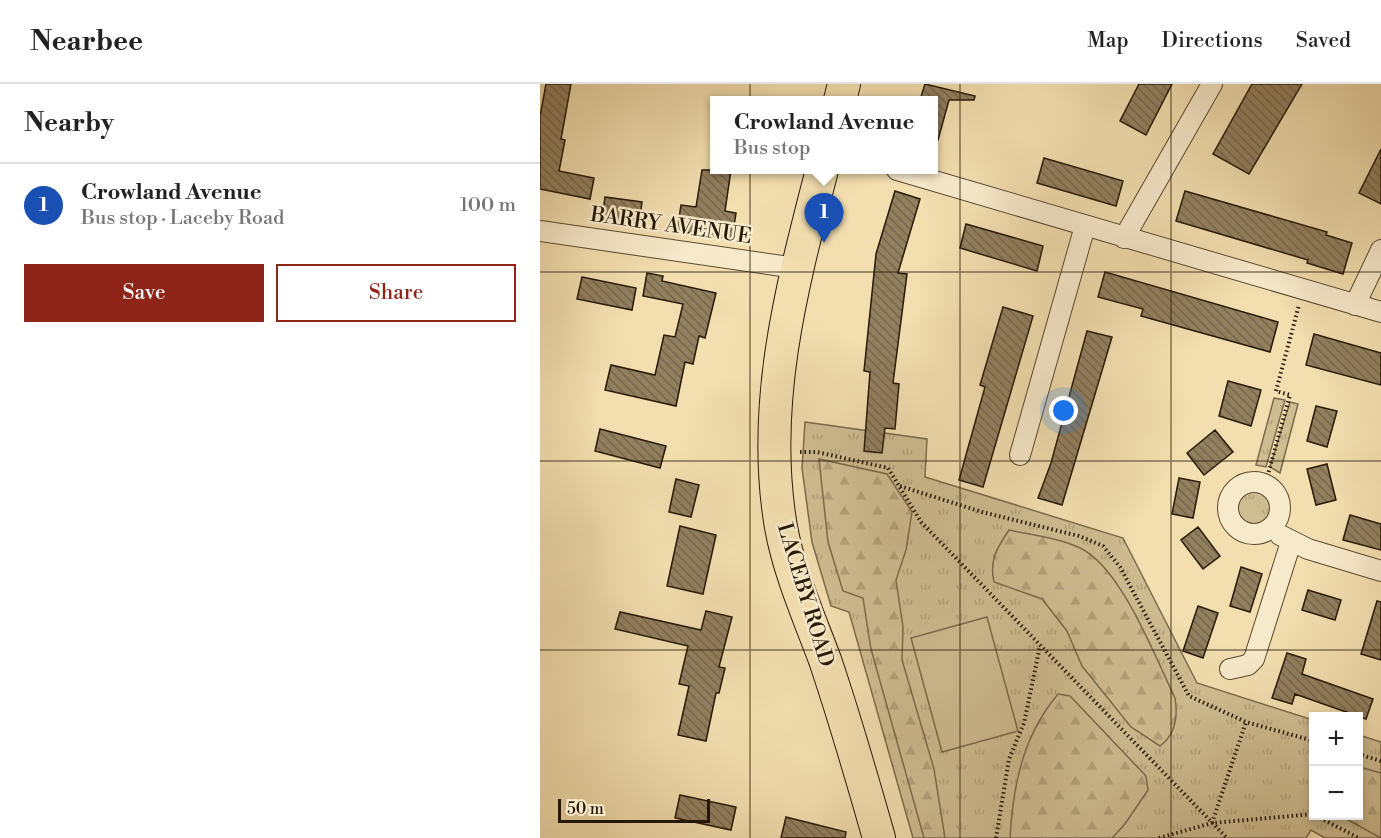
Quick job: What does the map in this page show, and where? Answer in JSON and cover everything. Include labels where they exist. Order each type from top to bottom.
[{"type":"highway","name":"LACEBY ROAD","points":[[821,174],[795,268],[777,386],[774,451],[781,527],[788,555],[852,739],[879,838]]},
{"type":"street","points":[[1124,238],[1212,84]]},
{"type":"street","points":[[910,174],[1381,312]]},
{"type":"street","points":[[1020,455],[1085,226]]},
{"type":"street","name":"BARRY AVENUE","points":[[540,231],[795,268]]},
{"type":"street","points":[[1355,305],[1381,249]]},
{"type":"street","points":[[1250,482],[1271,488],[1280,503],[1280,512],[1271,528],[1261,534],[1243,532],[1232,522],[1228,500],[1238,487],[1250,482]]},
{"type":"street","points":[[1271,528],[1291,542],[1381,571]]},
{"type":"street","points":[[1230,669],[1248,665],[1254,659],[1291,542]]},
{"type":"path","points":[[1265,485],[1290,395],[1276,391],[1303,290]]},
{"type":"path","points":[[774,451],[817,452],[888,468],[921,522],[1227,838]]},
{"type":"path","points":[[899,486],[982,512],[1079,536],[1103,546],[1120,567],[1189,696],[1246,722],[1309,740]]},
{"type":"path","points":[[996,838],[1010,759],[1024,723],[1040,646]]},
{"type":"path","points":[[1212,823],[1246,722]]},
{"type":"path","points":[[1363,755],[1381,761]]},
{"type":"path","points":[[1159,838],[1212,823],[1309,815]]},
{"type":"path","points":[[1325,820],[1359,838]]},
{"type":"green space","points":[[1274,398],[1285,400],[1266,467],[1256,465]]},
{"type":"green space","points":[[1290,402],[1298,404],[1280,473],[1270,467]]},
{"type":"green space","points":[[805,422],[927,439],[925,477],[1123,538],[1197,683],[1309,719],[1309,820],[1363,820],[1363,736],[1381,742],[1381,838],[1325,838],[1311,830],[1306,838],[913,838],[849,612],[831,606],[812,542],[802,468]]},
{"type":"green space","points":[[819,459],[887,474],[912,512],[906,550],[896,580],[903,627],[902,660],[934,769],[945,838],[924,838],[871,649],[863,598],[843,591],[828,542]]},
{"type":"green space","points":[[1254,492],[1265,497],[1270,508],[1265,519],[1254,524],[1243,519],[1238,508],[1243,497]]},
{"type":"green space","points":[[1009,530],[1054,539],[1080,548],[1095,558],[1123,593],[1175,698],[1175,724],[1170,736],[1160,746],[1131,727],[1082,666],[1067,631],[1042,599],[994,582],[995,554]]},
{"type":"green space","points":[[987,617],[1018,731],[942,752],[911,638]]},
{"type":"green space","points":[[1058,694],[1070,696],[1146,776],[1148,790],[1125,824],[1112,838],[1010,838],[1017,780],[1028,744],[1046,710]]},
{"type":"green space","points":[[1363,768],[1381,773],[1381,838],[1348,820],[1363,820]]},
{"type":"building","points":[[546,84],[571,84],[561,139],[565,140],[559,171],[594,178],[590,199],[540,189],[540,116]]},
{"type":"building","points":[[925,84],[975,96],[974,100],[949,100],[938,140],[938,96],[921,96]]},
{"type":"building","points":[[1139,84],[1172,84],[1146,135],[1120,121]]},
{"type":"building","points":[[1252,84],[1302,84],[1249,174],[1213,154]]},
{"type":"building","points":[[1381,149],[1381,204],[1359,193]]},
{"type":"building","points":[[1044,158],[1123,181],[1116,206],[1037,183]]},
{"type":"building","points":[[702,170],[710,170],[710,174],[730,174],[725,211],[736,213],[732,239],[677,231],[681,205],[696,207]]},
{"type":"building","points":[[895,191],[920,199],[898,273],[907,274],[893,383],[899,384],[895,429],[885,428],[882,453],[864,451],[870,372],[864,371],[876,254]]},
{"type":"building","points":[[1185,191],[1327,232],[1326,235],[1352,243],[1343,274],[1307,263],[1308,260],[1176,221]]},
{"type":"building","points":[[605,197],[642,202],[639,225],[602,220]]},
{"type":"building","points":[[966,224],[1043,246],[1037,271],[960,248]]},
{"type":"building","points":[[1105,272],[1278,322],[1270,352],[1141,316],[1143,309],[1098,297]]},
{"type":"building","points":[[647,273],[663,276],[662,281],[716,293],[705,338],[699,336],[693,364],[685,362],[676,406],[605,390],[611,365],[655,375],[664,335],[675,337],[683,304],[643,296]]},
{"type":"building","points":[[582,277],[636,288],[632,310],[577,299]]},
{"type":"building","points":[[1003,307],[1033,316],[983,487],[959,480],[985,387],[980,385]]},
{"type":"building","points":[[1087,331],[1112,337],[1062,505],[1038,498],[1051,463]]},
{"type":"building","points":[[1314,334],[1381,353],[1381,385],[1306,365]]},
{"type":"building","points":[[1228,381],[1261,390],[1251,426],[1219,416]]},
{"type":"building","points":[[1316,406],[1337,411],[1327,447],[1307,441]]},
{"type":"building","points":[[600,429],[666,446],[660,468],[595,451]]},
{"type":"building","points":[[1215,430],[1233,452],[1204,475],[1187,453]]},
{"type":"building","points":[[1327,464],[1336,500],[1316,505],[1307,469]]},
{"type":"building","points":[[1179,478],[1200,482],[1193,518],[1172,514]]},
{"type":"building","points":[[676,479],[699,485],[691,517],[669,512]]},
{"type":"building","points":[[1350,515],[1381,524],[1381,550],[1343,540]]},
{"type":"building","points":[[680,526],[716,535],[703,594],[667,586]]},
{"type":"building","points":[[1198,527],[1220,556],[1203,569],[1181,540]]},
{"type":"building","points":[[1241,567],[1262,574],[1250,612],[1230,606]]},
{"type":"building","points":[[1308,590],[1341,600],[1335,620],[1302,610]]},
{"type":"building","points":[[1377,601],[1381,602],[1381,660],[1361,654]]},
{"type":"building","points":[[1198,606],[1218,613],[1203,658],[1183,651]]},
{"type":"building","points":[[706,611],[732,617],[719,667],[725,668],[719,693],[716,693],[706,741],[678,735],[689,686],[679,684],[688,646],[615,629],[620,612],[701,630]]},
{"type":"building","points":[[1287,653],[1306,659],[1302,674],[1373,699],[1366,719],[1363,718],[1363,712],[1346,712],[1295,694],[1292,704],[1272,698]]},
{"type":"building","points":[[680,795],[736,807],[731,830],[675,818]]},
{"type":"building","points":[[786,817],[846,832],[845,838],[781,838]]},
{"type":"place","name":"Crowland Avenue","points":[[824,243]]}]
